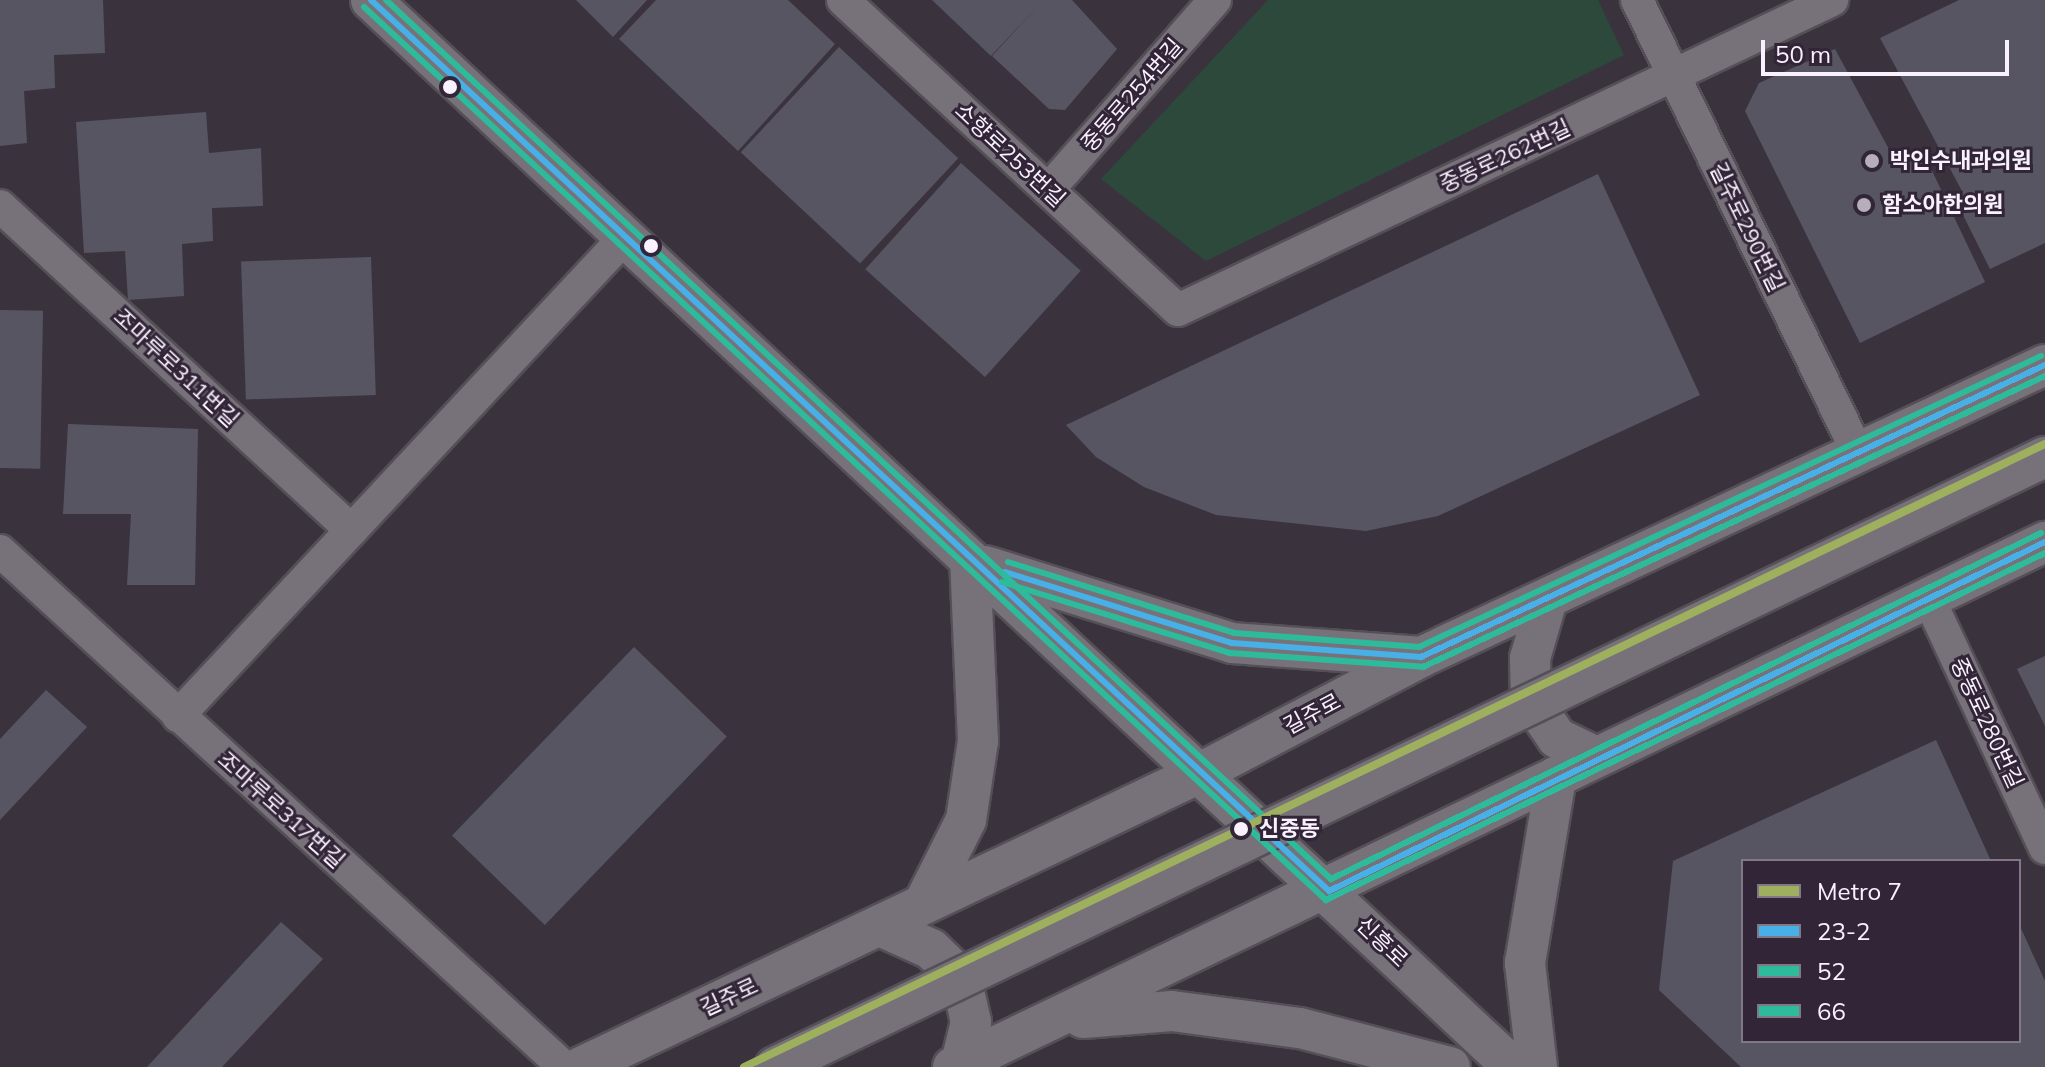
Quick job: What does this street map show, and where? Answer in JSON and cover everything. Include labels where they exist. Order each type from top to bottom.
[{"type":"street","name":"신흥로","points":[[371,0],[970,561],[1202,772],[1513,1067]]},
{"type":"street","name":"소향로253번길","points":[[843,0],[1178,310]]},
{"type":"street","name":"중동로254번길","points":[[1048,190],[1215,0]]},
{"type":"street","name":"길주로290번길","points":[[1637,0],[1858,453]]},
{"type":"street","name":"중동로262번길","points":[[1178,310],[1832,0]]},
{"type":"street","name":"조마루로311번길","points":[[0,206],[351,530]]},
{"type":"street","points":[[178,716],[626,236]]},
{"type":"street","name":"길주로","points":[[581,1067],[1202,772],[1421,657],[2045,365]]},
{"type":"street","points":[[775,1067],[2045,457]]},
{"type":"street","points":[[957,1065],[1329,891],[1596,757],[2045,542]]},
{"type":"street","name":"조마루로317번길","points":[[0,551],[564,1067]]},
{"type":"street","points":[[924,903],[966,820],[978,741],[970,561],[1232,643],[1421,657]]},
{"type":"street","name":"중동로280번길","points":[[1928,597],[2045,848]]},
{"type":"street","points":[[1547,600],[1530,658],[1531,700],[1557,738],[1596,757]]},
{"type":"street","points":[[1537,1067],[1525,963],[1556,777]]},
{"type":"street","points":[[880,926],[931,949],[961,978],[971,1022],[957,1065]]},
{"type":"street","points":[[1044,1023],[1172,1011],[1300,1028],[1450,1067]]},
{"type":"green space","points":[[1268,0],[1598,0],[1624,55],[1206,261],[1101,179]]},
{"type":"building","points":[[0,0],[103,0],[105,53],[54,55],[55,88],[24,91],[27,143],[0,146]]},
{"type":"building","points":[[576,0],[647,0],[613,37]]},
{"type":"building","points":[[656,0],[788,0],[835,44],[738,151],[619,39]]},
{"type":"building","points":[[932,0],[1072,0],[1117,49],[1065,110],[1049,109],[992,56],[1039,5],[991,56]]},
{"type":"building","points":[[1959,0],[2045,0],[2045,243],[1990,269],[1954,197],[1962,191],[1880,38]]},
{"type":"building","points":[[839,47],[958,158],[860,263],[741,152]]},
{"type":"building","points":[[1835,49],[1898,166],[1925,156],[1985,282],[1860,343],[1745,111],[1759,83]]},
{"type":"building","points":[[206,112],[209,153],[261,148],[263,206],[212,208],[213,241],[182,244],[184,296],[128,300],[125,251],[84,253],[76,122]]},
{"type":"building","points":[[961,163],[1081,271],[985,377],[865,269]]},
{"type":"building","points":[[1598,174],[1700,395],[1438,516],[1366,531],[1216,515],[1144,487],[1096,457],[1066,425]]},
{"type":"building","points":[[371,257],[376,395],[246,399],[241,262]]},
{"type":"building","points":[[0,310],[43,311],[40,469],[0,468]]},
{"type":"building","points":[[68,424],[198,429],[195,585],[127,585],[131,514],[63,514]]},
{"type":"building","points":[[634,647],[727,737],[545,925],[452,835]]},
{"type":"building","points":[[2045,656],[2045,726],[2017,669]]},
{"type":"building","points":[[46,690],[87,727],[0,820],[0,739]]},
{"type":"building","points":[[1936,740],[1990,859],[1741,859],[1741,1043],[2021,1043],[2021,928],[2045,981],[2045,1067],[1741,1067],[1659,990],[1673,861]]},
{"type":"building","points":[[281,922],[323,959],[222,1067],[147,1067]]},
{"type":"metro line","name":"7","points":[[744,1067],[2045,444]]},
{"type":"transit line","name":"23-2","points":[[371,0],[1329,891],[2045,542]]},
{"type":"transit line","name":"66","points":[[386,0],[1331,879],[2041,533]]},
{"type":"transit line","name":"52","points":[[364,7],[1326,900],[2045,553]]},
{"type":"transit line","name":"66","points":[[1008,562],[1234,633],[1419,647],[2041,356]]},
{"type":"transit line","name":"23-2","points":[[1005,572],[1232,643],[1421,657],[2045,365]]},
{"type":"transit line","name":"52","points":[[1002,582],[1230,653],[1423,667],[2045,376]]},
{"type":"place","name":"박인수내과의원","points":[[1872,161]]},
{"type":"place","name":"함소아한의원","points":[[1864,205]]},
{"type":"place","name":"신중동","points":[[1241,829]]}]
